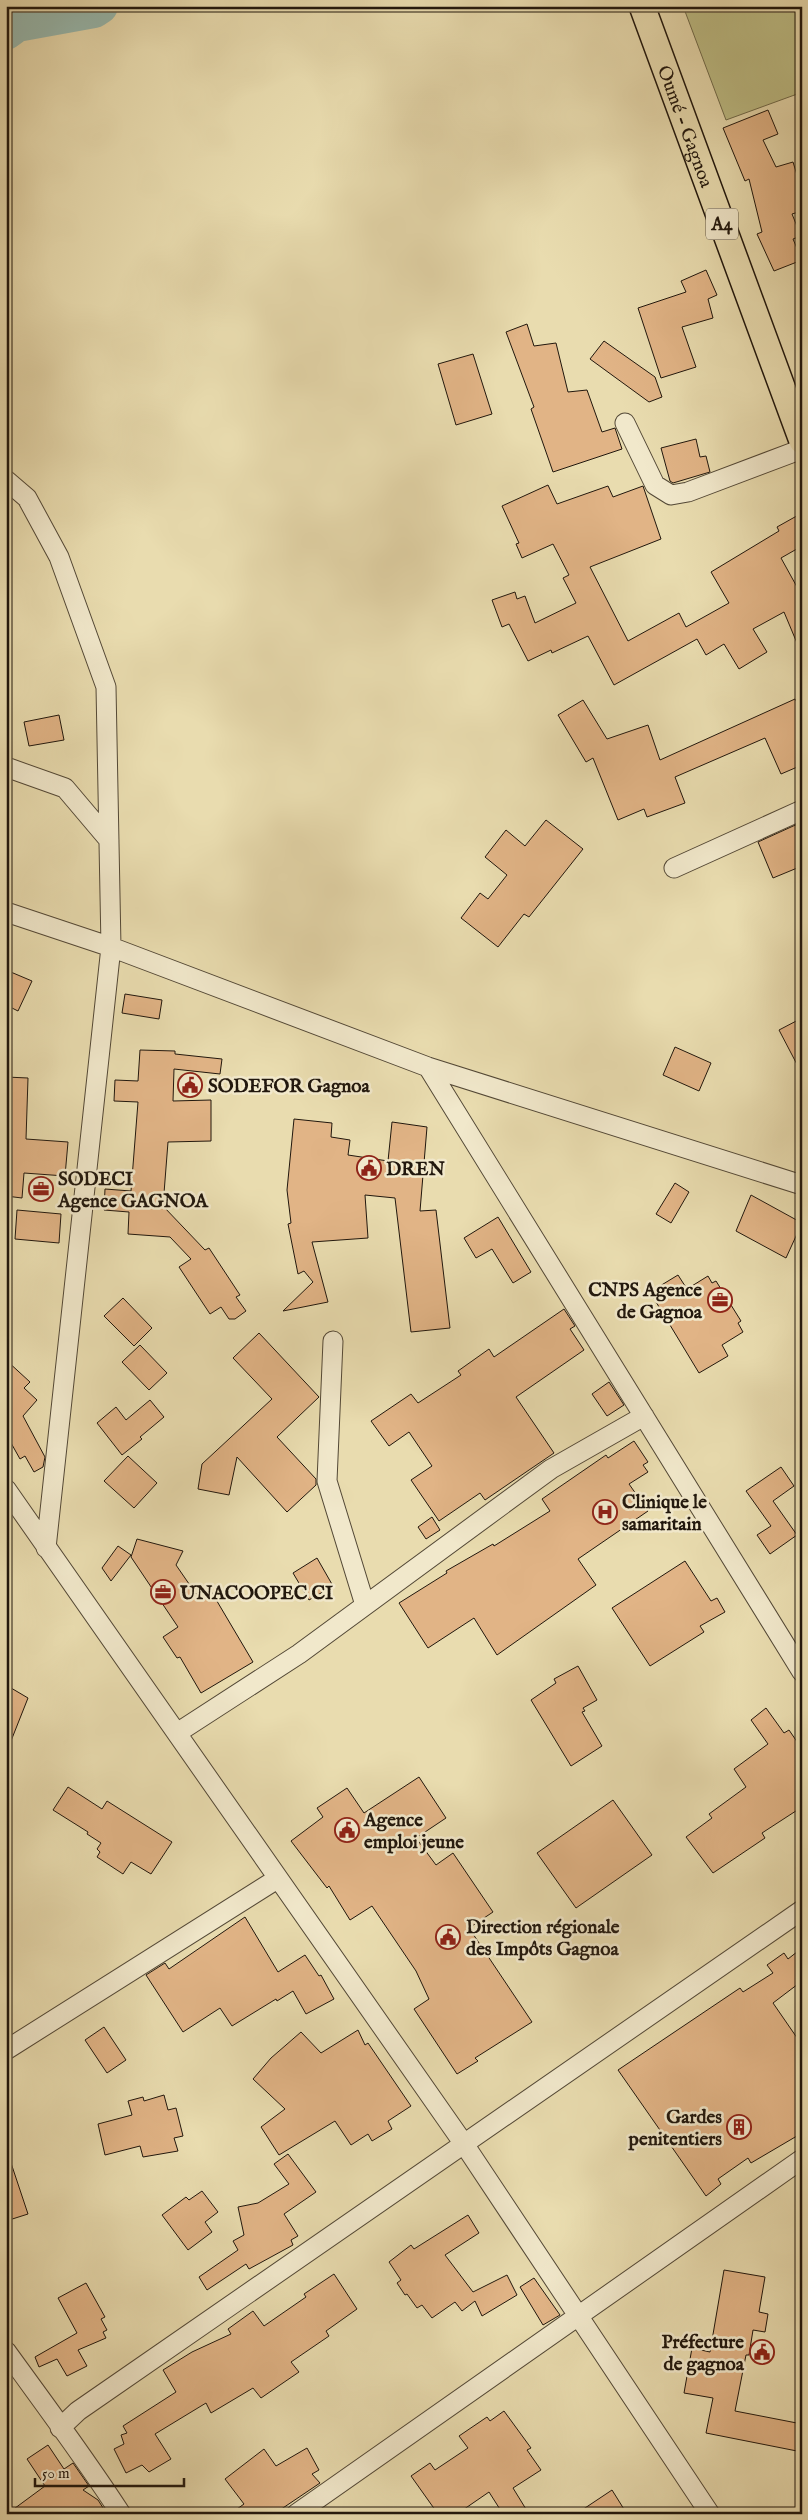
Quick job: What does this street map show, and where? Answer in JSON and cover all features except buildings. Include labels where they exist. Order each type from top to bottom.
[{"type":"main road","name":"Oumé - Gagnoa","points":[[642,6],[802,442]]},
{"type":"street","points":[[625,423],[655,485],[671,496],[688,492],[802,449]]},
{"type":"street","points":[[6,480],[27,498],[58,557],[106,687],[111,947],[46,1548]]},
{"type":"street","points":[[6,767],[65,788],[109,840]]},
{"type":"street","points":[[674,868],[802,810]]},
{"type":"street","points":[[6,912],[111,947],[428,1067],[802,1185]]},
{"type":"street","points":[[428,1067],[802,1672]]},
{"type":"street","points":[[333,1341],[327,1481],[366,1605]]},
{"type":"street","points":[[177,1733],[299,1654],[551,1469],[644,1416]]},
{"type":"street","points":[[6,1490],[464,2144],[710,2514]]},
{"type":"street","points":[[6,2050],[277,1878]]},
{"type":"street","points":[[60,2428],[78,2411],[802,1910]]},
{"type":"street","points":[[296,2514],[802,2159]]},
{"type":"street","points":[[6,2351],[60,2428],[82,2454],[121,2514]]},
{"type":"street","points":[[6,2379],[28,2382]]},
{"type":"green space","points":[[683,6],[802,6],[802,97],[800,93],[726,120]]},
{"type":"waterway","points":[[6,32],[17,24],[94,10],[100,6]]},
{"type":"place","name":"SODEFOR Gagnoa","points":[[190,1085]]},
{"type":"place","name":"DREN","points":[[369,1168]]},
{"type":"place","name":"SODECI Agence GAGNOA","points":[[41,1189]]},
{"type":"place","name":"CNPS Agence de Gagnoa","points":[[720,1300]]},
{"type":"place","name":"Clinique le samaritain","points":[[605,1512]]},
{"type":"place","name":"UNACOOPEC CI","points":[[163,1592]]},
{"type":"place","name":"Agence emploi jeune","points":[[347,1830]]},
{"type":"place","name":"Direction régionale des Impôts Gagnoa","points":[[448,1937]]},
{"type":"place","name":"Gardes penitentiers","points":[[739,2127]]},
{"type":"place","name":"Préfecture de gagnoa","points":[[762,2352]]}]
